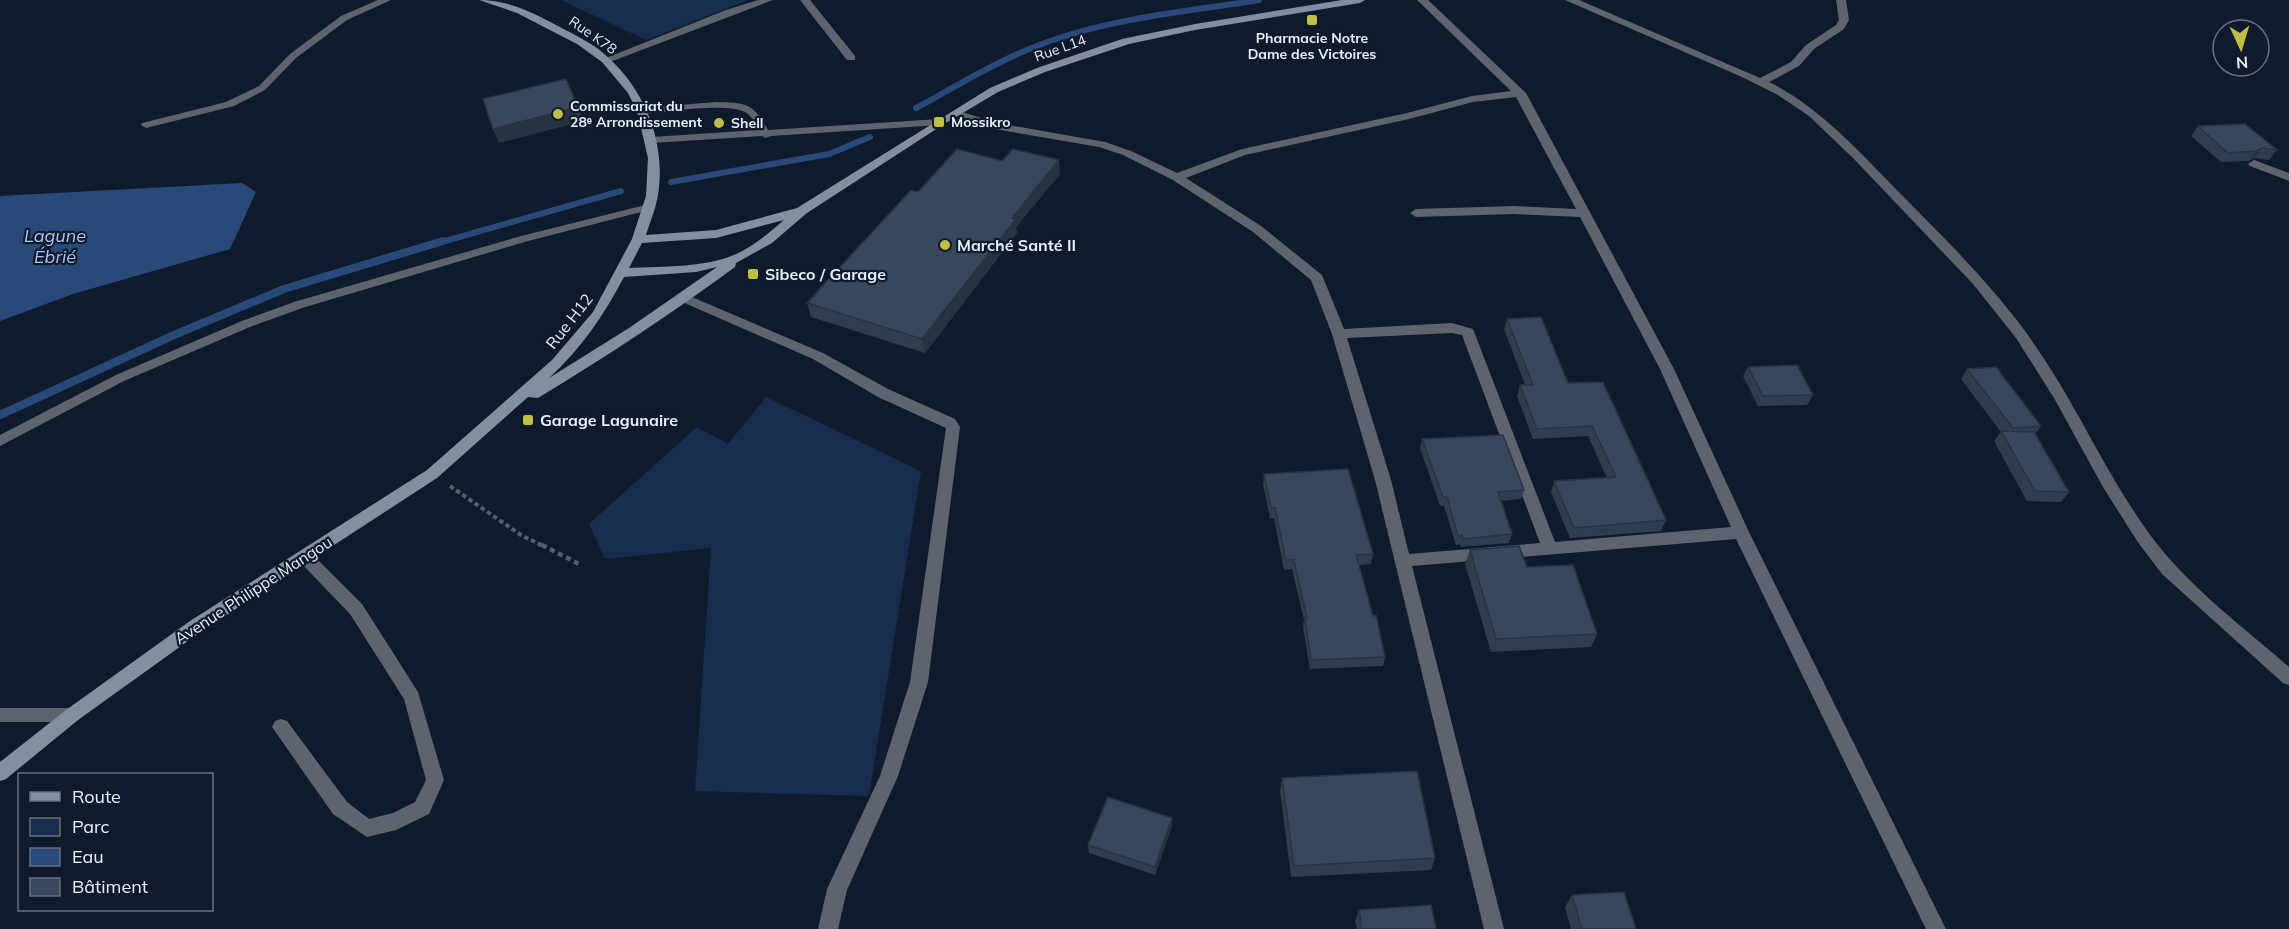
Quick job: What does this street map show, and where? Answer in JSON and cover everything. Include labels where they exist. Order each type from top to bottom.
[{"type":"street","name":"Rue K78","points":[[484,0],[521,11],[581,42],[606,60],[633,92],[643,111],[652,140],[654,176],[649,207],[638,239]]},
{"type":"street","points":[[606,60],[730,12],[768,0]]},
{"type":"street","points":[[805,0],[851,58]]},
{"type":"street","name":"Rue L14","points":[[621,273],[696,268],[738,258],[768,240],[803,210],[940,122],[1010,81],[1126,41],[1195,27],[1360,0]]},
{"type":"street","points":[[1422,0],[1520,93],[1666,369],[1741,532],[1936,929]]},
{"type":"street","points":[[1570,0],[1634,25],[1761,82],[1813,114],[1898,196],[1978,281],[2020,335],[2060,396],[2108,483],[2143,537],[2168,569],[2289,678]]},
{"type":"street","points":[[1761,82],[1795,64],[1819,38],[1840,27],[1844,20],[1841,0]]},
{"type":"street","points":[[1177,177],[1242,152],[1409,116],[1472,99],[1520,93]]},
{"type":"street","points":[[956,113],[995,126],[1101,144],[1127,153],[1177,177],[1257,229],[1301,263],[1317,279],[1339,334],[1383,480],[1494,929]]},
{"type":"street","points":[[2254,164],[2289,177]]},
{"type":"street","name":"Rue L14","points":[[638,239],[716,234],[742,229],[803,210]]},
{"type":"street","points":[[1416,213],[1514,210],[1582,213]]},
{"type":"street","name":"Rue H12","points":[[507,410],[557,363],[583,334],[598,314],[638,239]]},
{"type":"street","points":[[507,410],[597,357],[685,298],[738,258]]},
{"type":"street","points":[[685,298],[818,356],[883,393],[950,423],[952,427],[919,682],[889,776],[837,889],[828,929]]},
{"type":"street","points":[[1339,334],[1452,328],[1468,332],[1549,547]]},
{"type":"street","name":"Avenue Philippe Mangou","points":[[0,773],[72,715],[196,626],[432,474],[507,410]]},
{"type":"street","points":[[1402,561],[1741,532]]},
{"type":"street","points":[[281,728],[313,768],[340,808],[367,828],[396,822],[422,808],[435,780],[412,697],[356,609],[305,557]]},
{"type":"lane","points":[[146,125],[230,104],[262,88],[293,56],[344,18],[386,0]]},
{"type":"lane","points":[[643,111],[712,105],[741,107],[752,111],[766,135]]},
{"type":"lane","points":[[652,140],[766,135],[940,122]]},
{"type":"lane","points":[[0,441],[120,378],[256,320],[298,305],[525,238],[649,207]]},
{"type":"lane","points":[[0,715],[72,715]]},
{"type":"path","points":[[432,474],[521,535],[579,564]]},
{"type":"green space","points":[[561,0],[748,0],[646,40]]},
{"type":"green space","points":[[766,397],[921,471],[869,796],[695,791],[711,548],[605,559],[589,524],[697,427],[728,444]]},
{"type":"water","name":"Lagune Ébrié","points":[[242,183],[256,192],[230,249],[73,294],[0,321],[0,196]]},
{"type":"building","points":[[566,79],[578,107],[493,129],[483,99]]},
{"type":"building","points":[[2245,124],[2277,150],[2262,148],[2256,151],[2228,153],[2198,126]]},
{"type":"building","points":[[957,149],[1002,161],[1013,149],[1059,160],[1012,218],[1016,219],[922,339],[807,303],[911,190],[918,192]]},
{"type":"building","points":[[1541,317],[1568,383],[1603,382],[1666,520],[1574,528],[1554,481],[1616,477],[1592,426],[1537,429],[1520,385],[1533,385],[1507,319]]},
{"type":"building","points":[[1797,365],[1813,395],[1763,396],[1748,367]]},
{"type":"building","points":[[1996,367],[2041,426],[2013,428],[1967,369]]},
{"type":"building","points":[[2001,431],[2034,432],[2069,492],[2035,491]]},
{"type":"building","points":[[1503,435],[1524,490],[1498,492],[1512,534],[1463,539],[1462,536],[1458,536],[1447,497],[1443,497],[1422,439]]},
{"type":"building","points":[[1348,469],[1373,554],[1356,555],[1373,616],[1376,615],[1385,657],[1311,660],[1305,618],[1307,618],[1294,560],[1286,560],[1275,508],[1271,508],[1264,474]]},
{"type":"building","points":[[1519,546],[1527,567],[1573,565],[1597,634],[1496,639],[1470,550]]},
{"type":"building","points":[[1417,771],[1435,858],[1294,866],[1282,778]]},
{"type":"building","points":[[1108,797],[1172,818],[1155,867],[1088,845]]},
{"type":"building","points":[[1624,892],[1636,929],[1582,929],[1572,895]]},
{"type":"building","points":[[1431,905],[1436,929],[1362,929],[1359,910]]},
{"type":"waterway","points":[[916,108],[1002,61],[1081,31],[1182,11],[1259,0]]},
{"type":"waterway","points":[[671,182],[829,154],[870,137]]},
{"type":"waterway","points":[[438,243],[621,191]]},
{"type":"waterway","points":[[0,415],[174,335],[284,289],[443,241]]},
{"type":"place","name":"Pharmacie Notre Dame des Victoires","points":[[1312,20]]},
{"type":"place","name":"Commissariat du 28ᵉ Arrondissement","points":[[558,114]]},
{"type":"place","name":"Mossikro","points":[[939,122]]},
{"type":"place","name":"Shell","points":[[719,123]]},
{"type":"place","name":"Marché Santé II","points":[[945,245]]},
{"type":"place","name":"Sibeco / Garage","points":[[753,274]]},
{"type":"place","name":"Garage Lagunaire","points":[[528,420]]}]
